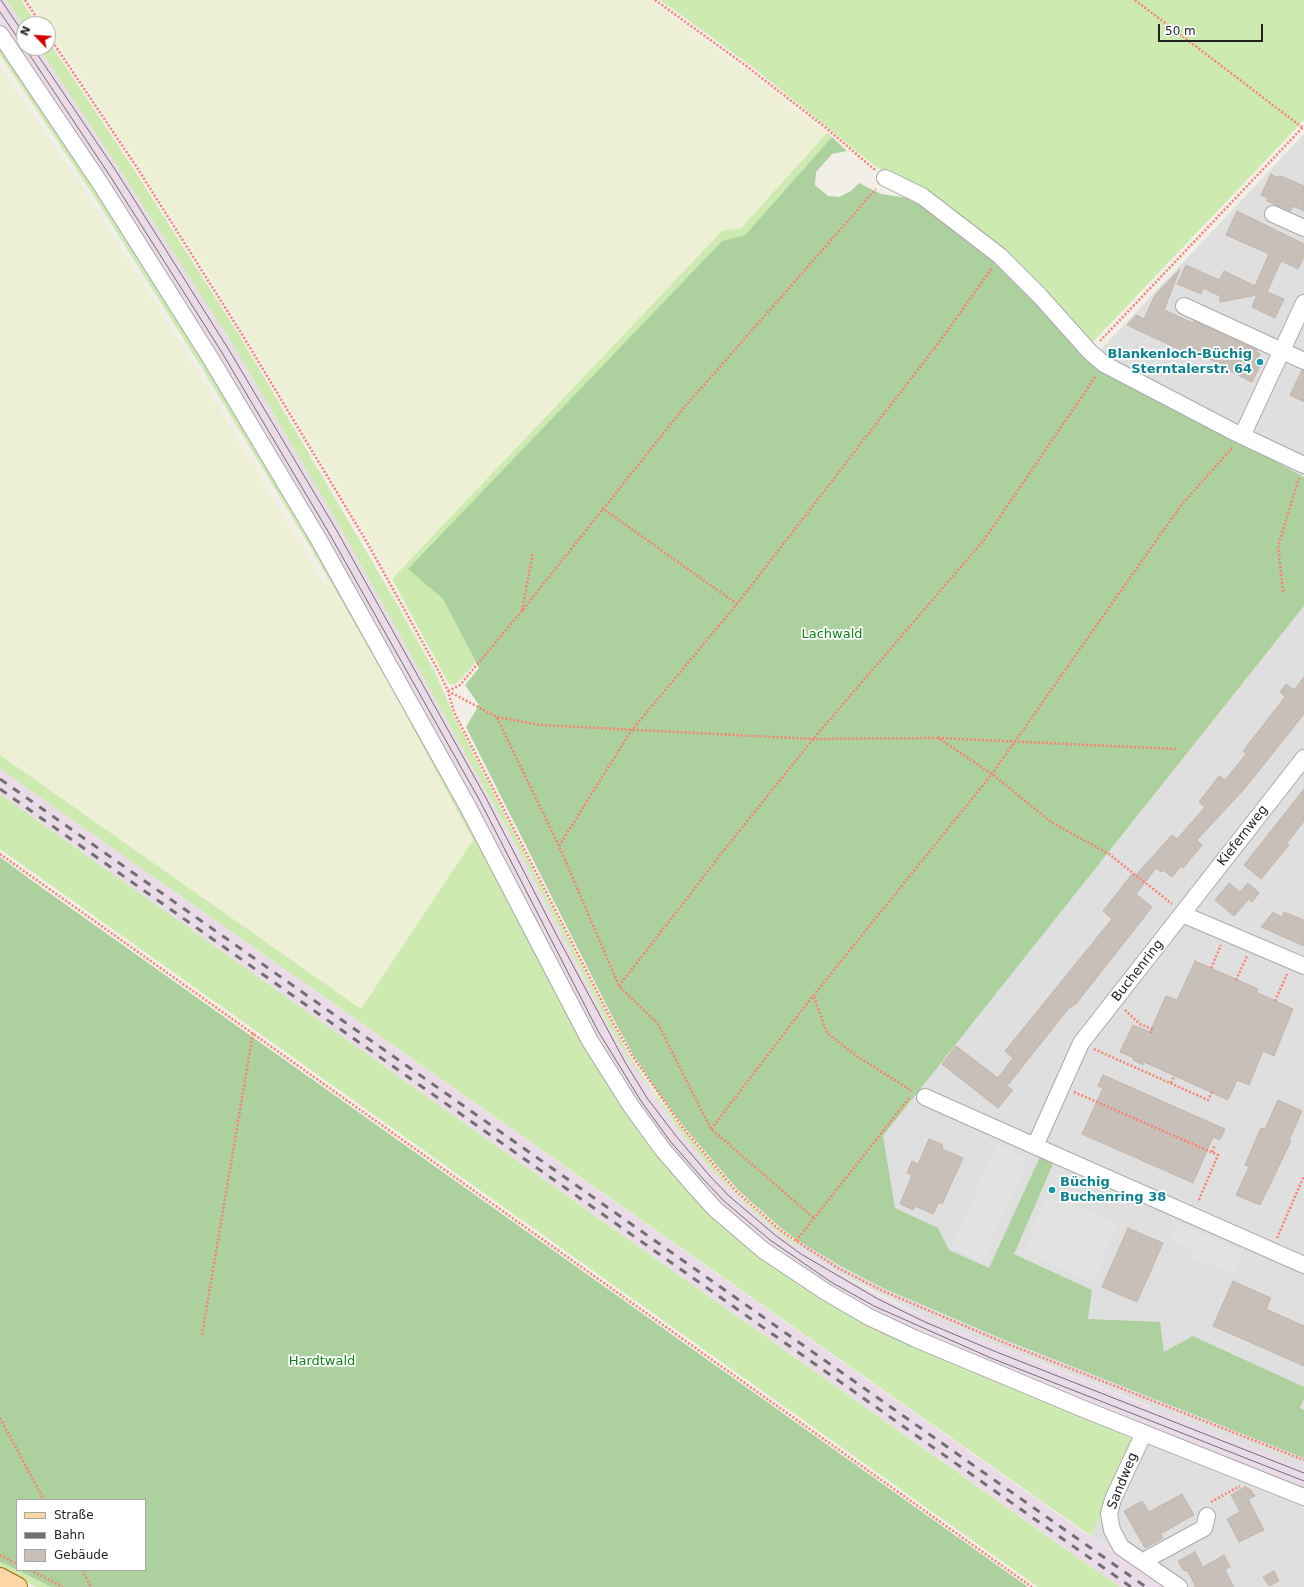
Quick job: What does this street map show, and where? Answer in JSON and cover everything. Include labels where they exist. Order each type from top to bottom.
[{"type":"main road","points":[[0,1578],[17,1587]]},
{"type":"street","points":[[0,34],[102,186],[216,365],[318,540],[468,807],[590,1041],[631,1106],[663,1150],[715,1209],[739,1230],[790,1269],[869,1317],[916,1339],[1304,1497]]},
{"type":"street","points":[[885,178],[922,196],[1000,256],[1090,352],[1104,364],[1242,436],[1303,465]]},
{"type":"street","points":[[1273,214],[1304,228]]},
{"type":"street","points":[[1242,436],[1304,303]]},
{"type":"street","points":[[1184,306],[1304,361]]},
{"type":"street","name":"Kiefernweg","points":[[1182,914],[1304,758]]},
{"type":"street","points":[[1182,914],[1298,964]]},
{"type":"street","name":"Buchenring","points":[[1035,1146],[1081,1043],[1182,914]]},
{"type":"street","points":[[925,1097],[1304,1265]]},
{"type":"street","name":"Sandweg","points":[[1144,1433],[1113,1499],[1109,1514],[1112,1530],[1121,1546],[1179,1587]]},
{"type":"street","points":[[1146,1564],[1149,1558],[1204,1528],[1207,1516]]},
{"type":"path","points":[[25,0],[36,16]]},
{"type":"path","points":[[448,691],[460,686],[682,410],[885,178],[808,113],[655,0]]},
{"type":"path","points":[[1090,352],[1303,127],[1135,0]]},
{"type":"path","points":[[56,47],[136,166],[243,336],[368,544],[448,691],[454,712],[612,1021],[633,1057],[683,1128],[736,1191],[766,1218],[796,1241],[838,1268],[929,1312],[1304,1460]]},
{"type":"path","points":[[560,846],[631,730],[737,604],[937,345],[1000,256]]},
{"type":"path","points":[[619,986],[725,849],[813,739],[984,540],[1104,364]]},
{"type":"path","points":[[711,1129],[813,996],[992,774],[1016,742],[1182,504],[1242,436]]},
{"type":"path","points":[[1283,592],[1278,546],[1303,465]]},
{"type":"path","points":[[602,508],[737,604]]},
{"type":"path","points":[[521,612],[533,552]]},
{"type":"path","points":[[448,691],[497,717],[540,725],[813,739],[938,738],[1176,749]]},
{"type":"path","points":[[497,717],[560,846],[619,986],[658,1024],[711,1129],[814,1218]]},
{"type":"path","points":[[938,738],[992,774],[1051,822],[1109,854],[1174,905],[1182,914]]},
{"type":"path","points":[[0,854],[1032,1587]]},
{"type":"path","points":[[1211,968],[1226,933]]},
{"type":"path","points":[[1236,980],[1252,944]]},
{"type":"path","points":[[1275,1001],[1298,964]]},
{"type":"path","points":[[796,1241],[914,1092],[858,1057],[828,1033],[813,996]]},
{"type":"path","points":[[1114,1001],[1140,1024],[1152,1029],[1151,1033]]},
{"type":"path","points":[[202,1335],[253,1033]]},
{"type":"path","points":[[1081,1043],[1208,1100],[1212,1092]]},
{"type":"path","points":[[1171,1083],[1174,1076]]},
{"type":"path","points":[[1062,1087],[1218,1155],[1192,1216]]},
{"type":"path","points":[[1212,1152],[1215,1145]]},
{"type":"path","points":[[1272,1251],[1304,1176]]},
{"type":"path","points":[[0,1418],[43,1499]]},
{"type":"path","points":[[1207,1516],[1208,1504],[1243,1485]]},
{"type":"path","points":[[0,1555],[16,1563]]},
{"type":"path","points":[[32,1571],[63,1587]]},
{"type":"path","points":[[83,1571],[91,1587]]},
{"type":"shaded area","points":[[0,0],[6,0],[17,16],[16,45],[0,23]]},
{"type":"shaded area","points":[[24,56],[44,56],[233,345],[340,527],[521,854],[608,1024],[654,1096],[681,1133],[713,1171],[755,1213],[796,1246],[879,1296],[927,1318],[1304,1469],[1304,1490],[989,1363],[872,1311],[829,1286],[767,1244],[720,1203],[666,1144],[615,1069],[326,535],[109,181]]},
{"type":"shaded area","points":[[1304,134],[1304,477],[1091,360]]},
{"type":"shaded area","points":[[1304,606],[1304,1587],[1164,1587],[1091,1536],[1150,1406],[927,1318],[837,1272],[796,1246]]},
{"type":"shaded area","points":[[0,769],[1065,1519],[1164,1587],[1120,1587],[0,794]]},
{"type":"shaded area","points":[[997,1145],[1028,1159],[982,1262],[951,1248]]},
{"type":"shaded area","points":[[1058,1197],[1119,1223],[1092,1283],[1023,1252],[1046,1199],[1055,1203]]},
{"type":"shaded area","points":[[1178,1223],[1243,1252],[1234,1275],[1192,1257],[1194,1251],[1170,1241]]},
{"type":"green space","points":[[6,0],[21,0],[32,16],[17,16]]},
{"type":"green space","points":[[29,0],[649,0],[743,68],[827,133],[741,228],[722,231],[392,579],[245,332],[138,164],[56,40],[56,16],[40,16]]},
{"type":"green space","points":[[660,0],[1304,0],[1304,120],[1090,345],[923,195],[875,166],[750,65]]},
{"type":"green space","points":[[0,46],[72,147],[206,362],[399,690],[583,1040],[734,1234],[984,1373],[1135,1440],[1091,1536],[0,769],[0,755],[361,1009],[473,840],[394,693],[309,545],[200,365],[92,193],[0,55]]},
{"type":"green space","points":[[56,52],[133,168],[241,338],[393,597],[436,674],[453,714],[611,1022],[631,1058],[655,1094],[735,1192],[797,1244],[796,1246],[755,1213],[713,1171],[681,1133],[629,1059],[608,1024],[521,854],[340,527],[233,345],[44,56],[56,56]]},
{"type":"green space","points":[[0,67],[88,195],[196,369],[324,584],[329,582],[394,693],[473,840],[361,1009],[0,755]]},
{"type":"green space","points":[[827,133],[832,137],[745,235],[722,241],[409,569],[443,599],[476,662],[454,685],[449,684],[392,579],[722,231],[741,228]]},
{"type":"green space","name":"Lachwald","points":[[832,137],[847,151],[832,154],[816,172],[815,185],[828,196],[839,197],[851,191],[859,183],[881,194],[915,199],[999,260],[1091,360],[1304,477],[1304,606],[883,1136],[895,1208],[938,1228],[949,1250],[989,1268],[1040,1157],[1053,1164],[1014,1254],[1092,1290],[1088,1319],[1160,1322],[1164,1352],[1193,1336],[1304,1387],[1304,1398],[1300,1408],[1304,1410],[1304,1458],[1000,1338],[883,1288],[839,1265],[799,1241],[782,1229],[738,1190],[685,1128],[658,1092],[634,1056],[614,1020],[466,727],[479,705],[465,685],[479,668],[443,599],[408,569],[722,241],[745,235]]},
{"type":"green space","points":[[0,794],[1120,1587],[1038,1587],[0,849]]},
{"type":"green space","name":"Hardtwald","points":[[0,857],[1028,1587],[51,1587],[18,1571],[146,1571],[146,1499],[16,1499],[16,1570],[0,1562]]},
{"type":"green space","points":[[0,1562],[51,1587],[36,1587],[0,1568]]},
{"type":"building","points":[[1271,174],[1276,177],[1281,176],[1304,186],[1304,211],[1293,206],[1290,211],[1267,201],[1268,198],[1261,195]]},
{"type":"building","points":[[1237,211],[1304,244],[1304,257],[1298,269],[1281,261],[1267,292],[1284,299],[1275,318],[1252,307],[1257,295],[1220,302],[1220,296],[1203,288],[1201,294],[1177,284],[1186,265],[1219,280],[1224,271],[1255,286],[1269,254],[1226,235]]},
{"type":"building","points":[[1180,269],[1164,310],[1193,323],[1194,321],[1257,350],[1256,352],[1260,354],[1259,358],[1263,360],[1252,382],[1230,371],[1231,369],[1194,352],[1193,355],[1127,325],[1136,315],[1144,319],[1155,295]]},
{"type":"building","points":[[1302,370],[1304,370],[1304,402],[1290,395]]},
{"type":"building","points":[[1304,677],[1304,714],[1246,787],[1197,840],[1202,845],[1183,868],[1181,866],[1172,877],[1163,870],[1161,872],[1156,868],[1136,894],[1152,907],[1076,1004],[1069,1008],[1007,1086],[1013,1090],[998,1108],[942,1064],[956,1046],[998,1078],[1013,1058],[1005,1051],[1112,919],[1103,911],[1132,874],[1135,876],[1172,835],[1177,839],[1205,807],[1199,802],[1219,776],[1225,780],[1246,754],[1243,751],[1285,697],[1280,692],[1286,684],[1294,690]]},
{"type":"building","points":[[1304,789],[1304,821],[1287,843],[1289,845],[1261,879],[1244,865]]},
{"type":"building","points":[[1229,883],[1240,892],[1248,883],[1259,893],[1252,902],[1249,899],[1234,916],[1215,900]]},
{"type":"building","points":[[1273,912],[1282,917],[1284,912],[1304,920],[1304,946],[1261,927]]},
{"type":"building","points":[[1195,961],[1258,989],[1256,992],[1293,1009],[1274,1056],[1263,1051],[1249,1085],[1237,1080],[1228,1100],[1144,1062],[1143,1065],[1133,1060],[1134,1058],[1120,1052],[1133,1025],[1150,1032],[1166,996],[1177,1000]]},
{"type":"building","points":[[1103,1075],[1225,1129],[1220,1140],[1213,1137],[1193,1183],[1082,1134],[1103,1088],[1098,1086]]},
{"type":"building","points":[[1278,1100],[1302,1111],[1289,1140],[1291,1141],[1260,1205],[1236,1195],[1249,1167],[1245,1165],[1261,1128],[1265,1129]]},
{"type":"building","points":[[929,1139],[943,1145],[942,1149],[963,1158],[942,1204],[939,1202],[933,1214],[915,1206],[913,1210],[900,1204],[912,1175],[907,1173],[912,1161],[918,1164]]},
{"type":"building","points":[[1128,1228],[1163,1243],[1137,1302],[1102,1287]]},
{"type":"building","points":[[1233,1281],[1271,1298],[1266,1309],[1304,1326],[1304,1366],[1213,1326]]},
{"type":"building","points":[[1245,1487],[1251,1490],[1255,1496],[1248,1499],[1264,1530],[1239,1542],[1227,1519],[1240,1512],[1231,1495]]},
{"type":"building","points":[[1182,1494],[1194,1515],[1160,1534],[1163,1538],[1145,1548],[1124,1511],[1142,1501],[1149,1512]]},
{"type":"building","points":[[1195,1552],[1203,1567],[1224,1555],[1230,1567],[1225,1570],[1234,1587],[1196,1587],[1187,1570],[1184,1571],[1178,1561]]},
{"type":"building","points":[[1274,1571],[1279,1581],[1269,1586],[1263,1577]]},
{"type":"tram line","points":[[1,0],[16,22]]},
{"type":"tram line","points":[[0,12],[16,35]]},
{"type":"tram line","points":[[30,56],[112,179],[221,351],[329,533],[480,801],[598,1031],[641,1101],[670,1141],[704,1180],[724,1201],[770,1240],[831,1282],[874,1306],[991,1358],[1304,1481]]},
{"type":"tram line","points":[[38,56],[118,174],[229,350],[337,531],[486,798],[556,934],[625,1062],[647,1098],[676,1136],[709,1175],[729,1196],[775,1235],[801,1254],[878,1299],[925,1322],[994,1351],[1304,1473]]},
{"type":"railway","points":[[0,779],[1146,1587]]},
{"type":"railway","points":[[0,789],[1131,1587]]},
{"type":"place","name":"Blankenloch-Büchig Sterntalerstr. 64","points":[[1260,362]]},
{"type":"place","name":"Büchig Buchenring 38","points":[[1052,1190]]}]
